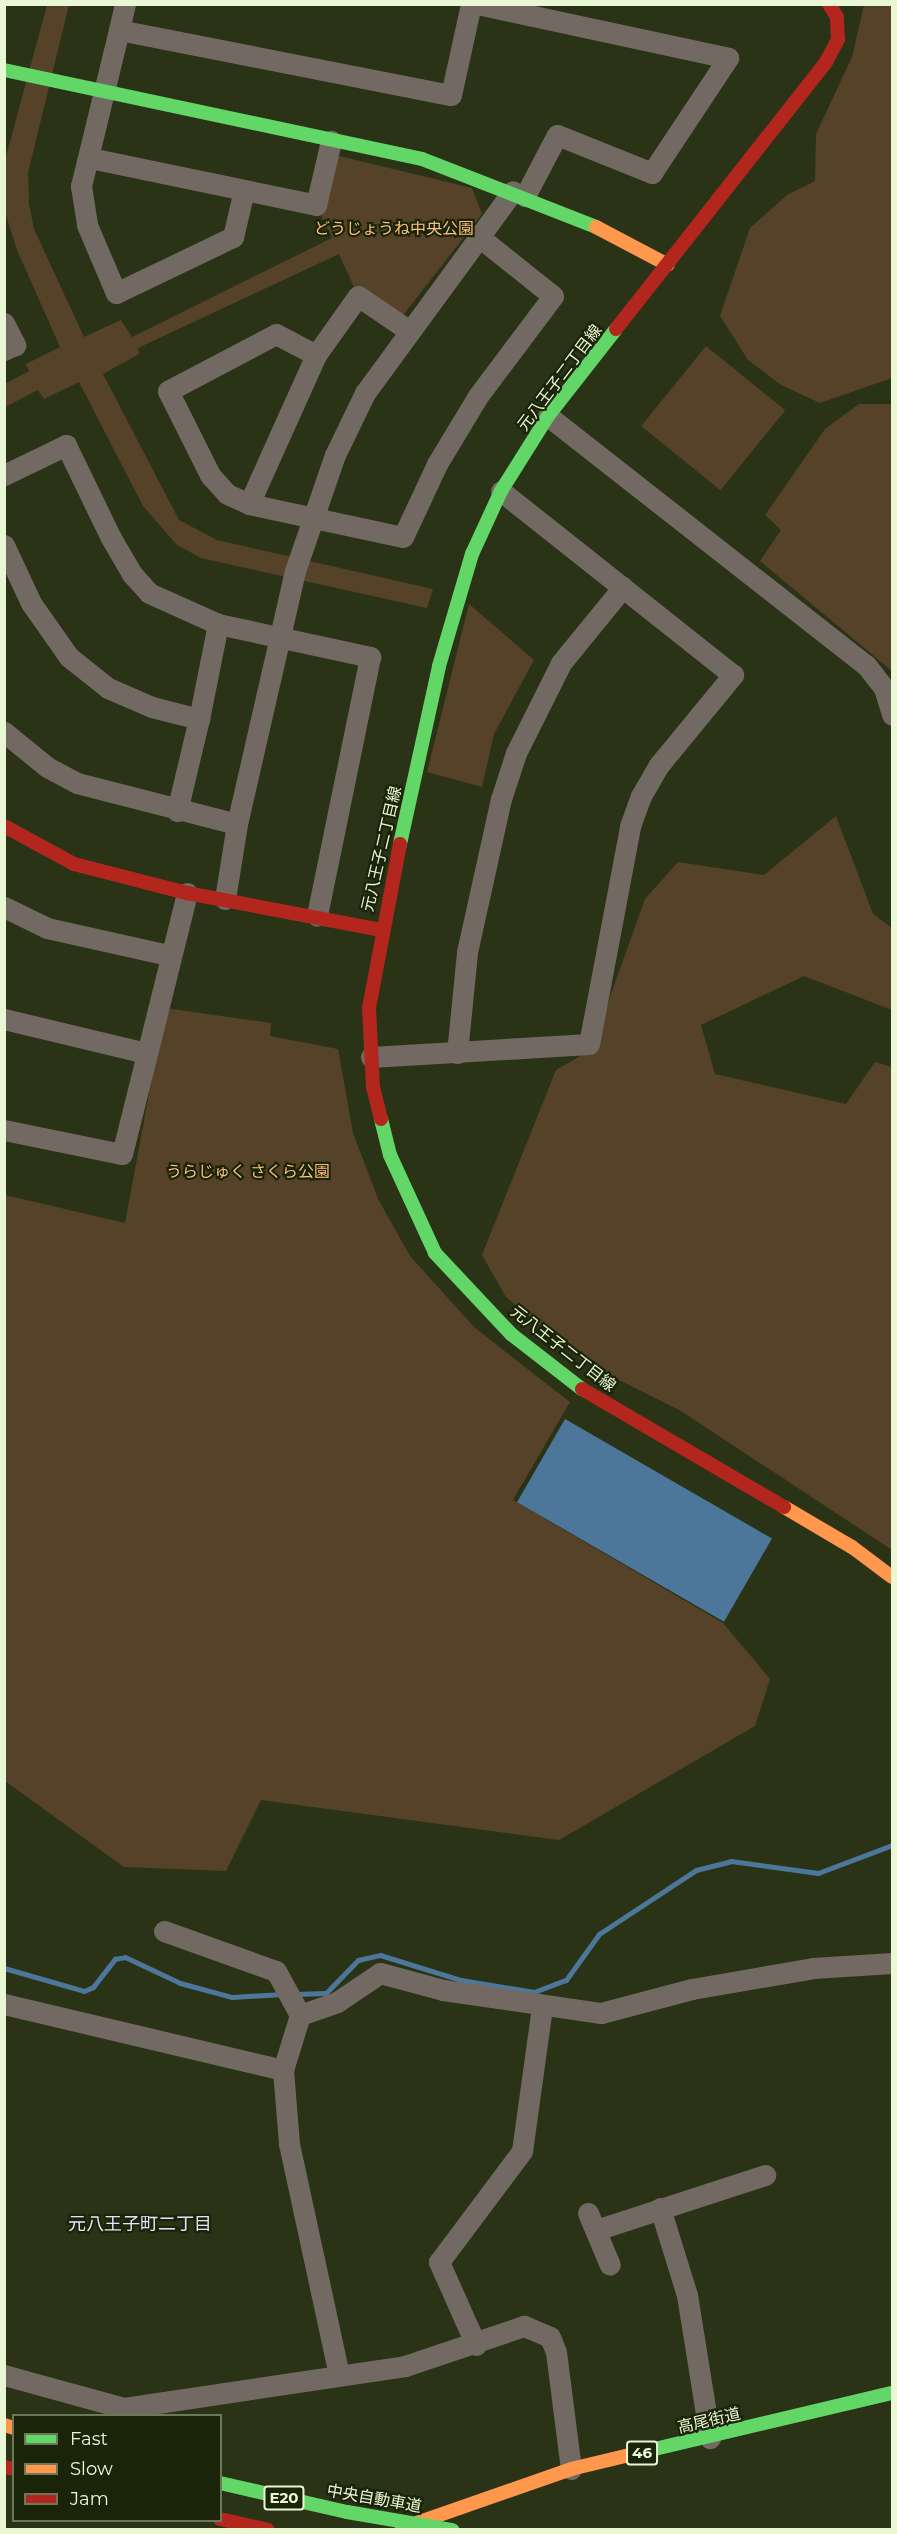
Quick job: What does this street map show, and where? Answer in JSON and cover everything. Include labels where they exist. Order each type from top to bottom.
[{"type":"main road","name":"元八王子二丁目線","points":[[829,4],[837,17],[838,39],[826,62],[548,416],[501,491],[472,554],[439,666],[381,930],[369,1008],[371,1058],[373,1087],[390,1155],[435,1253],[511,1334],[590,1395],[852,1547],[892,1577]]},
{"type":"main road","points":[[4,70],[422,159],[519,193],[668,265]]},
{"type":"main road","points":[[4,826],[74,864],[187,893],[381,930]]},
{"type":"main road","name":"高尾街道","points":[[397,2529],[571,2469],[710,2438],[892,2393]]},
{"type":"main road","name":"中央自動車道","points":[[222,2483],[348,2512],[452,2529]]},
{"type":"main road","name":"E20","points":[[222,2519],[268,2529]]},
{"type":"street","points":[[125,4],[90,158],[81,186],[87,225],[116,293],[233,237],[244,190]]},
{"type":"street","points":[[119,30],[451,95],[471,4]]},
{"type":"street","points":[[225,899],[237,824],[280,636],[313,518],[335,455],[365,393],[408,330],[479,237],[519,193],[557,135],[652,174],[728,58],[477,4]]},
{"type":"street","points":[[90,158],[316,205],[330,141]]},
{"type":"street","points":[[316,355],[276,334],[168,391],[210,475],[227,494],[249,504],[403,537],[437,464],[478,396],[553,296],[479,237]]},
{"type":"street","points":[[249,504],[316,355],[358,296],[408,330]]},
{"type":"street","points":[[4,323],[15,345],[4,350]]},
{"type":"street","points":[[548,416],[866,665],[884,688],[892,715]]},
{"type":"street","points":[[4,475],[66,445],[132,574],[149,593],[180,610],[218,624],[370,657],[316,916]]},
{"type":"street","points":[[371,1058],[589,1044],[630,826],[641,796],[659,765],[733,675],[501,491]]},
{"type":"street","points":[[4,545],[31,603],[69,657],[108,688],[152,707],[198,719]]},
{"type":"street","points":[[458,1053],[467,951],[501,799],[516,753],[561,663],[622,587]]},
{"type":"street","points":[[177,810],[218,624]]},
{"type":"street","points":[[4,732],[47,767],[77,783],[237,824]]},
{"type":"street","points":[[4,1131],[122,1154],[168,955],[187,893]]},
{"type":"street","points":[[4,907],[47,927],[168,955]]},
{"type":"street","points":[[4,1019],[146,1053]]},
{"type":"street","points":[[164,1931],[276,1971],[297,2009],[283,2070],[302,2213],[339,2375]]},
{"type":"street","points":[[297,2009],[337,2002],[380,1973],[443,1990],[542,2007],[601,2013],[704,1987],[813,1968],[892,1963]]},
{"type":"street","points":[[4,2004],[283,2070]]},
{"type":"street","points":[[476,2345],[439,2262],[522,2151],[542,2007]]},
{"type":"street","points":[[610,2265],[592,2222],[660,2208],[765,2175]]},
{"type":"street","points":[[660,2208],[687,2295],[710,2438]]},
{"type":"street","points":[[4,2375],[124,2408],[405,2366],[476,2345],[524,2326],[550,2337],[571,2469]]},
{"type":"green space","name":"どうじょうね中央公園","points":[[47,5],[69,5],[28,173],[29,204],[34,229],[84,337],[121,320],[132,337],[332,238],[316,205],[327,153],[472,188],[482,214],[397,323],[358,296],[339,254],[138,348],[139,354],[103,374],[179,520],[217,540],[433,589],[427,608],[201,558],[177,545],[143,506],[79,382],[44,399],[38,390],[5,407],[5,384],[29,371],[26,364],[60,347],[17,250],[4,209],[5,160]]},
{"type":"green space","points":[[864,5],[892,5],[892,378],[820,403],[781,385],[748,360],[720,316],[750,228],[787,195],[815,181],[816,134],[852,57]]},
{"type":"green space","points":[[706,346],[785,410],[720,490],[641,426]]},
{"type":"green space","points":[[859,404],[892,404],[892,671],[760,561],[781,530],[765,515],[825,429]]},
{"type":"green space","points":[[469,604],[534,660],[494,734],[482,787],[427,772]]},
{"type":"green space","points":[[836,816],[873,914],[892,928],[892,1010],[804,976],[701,1025],[715,1074],[846,1104],[875,1062],[892,1067],[892,1550],[681,1411],[585,1363],[506,1297],[482,1255],[556,1070],[591,1050],[645,899],[678,862],[764,875]]},
{"type":"green space","name":"うらじゅく さくら公園","points":[[165,1008],[271,1023],[270,1036],[338,1049],[353,1133],[378,1199],[410,1256],[475,1328],[570,1402],[513,1500],[723,1623],[770,1679],[755,1726],[559,1840],[261,1800],[226,1871],[124,1867],[5,1781],[5,1195],[125,1223]]},
{"type":"water","points":[[565,1419],[772,1538],[724,1622],[517,1502]]},
{"type":"waterway","points":[[295,1994],[326,1993],[358,1960],[380,1955],[461,1980],[534,1992],[566,1980],[599,1934],[696,1870],[731,1861],[818,1873],[892,1845]]},
{"type":"waterway","points":[[4,1968],[84,1991],[93,1987],[115,1959],[125,1957],[180,1983],[232,1997],[283,1994]]},
{"type":"traffic: fast","points":[[4,70],[422,159],[596,227]]},
{"type":"traffic: fast","points":[[400,844],[439,666],[472,554],[501,491],[548,416],[616,329]]},
{"type":"traffic: fast","points":[[381,1119],[390,1155],[435,1253],[511,1334],[582,1389]]},
{"type":"traffic: fast","points":[[642,2452],[892,2393]]},
{"type":"traffic: fast","points":[[222,2483],[347,2512]]},
{"type":"traffic: fast","points":[[347,2512],[452,2530]]},
{"type":"traffic: slow","points":[[596,227],[668,265]]},
{"type":"traffic: slow","points":[[784,1507],[852,1547],[892,1577]]},
{"type":"traffic: slow","points":[[4,2425],[12,2427]]},
{"type":"traffic: slow","points":[[402,2528],[571,2469],[642,2452]]},
{"type":"traffic: jam","points":[[616,329],[826,62],[838,39],[837,17],[829,4]]},
{"type":"traffic: jam","points":[[4,826],[74,864],[187,893],[381,930]]},
{"type":"traffic: jam","points":[[381,1119],[373,1087],[369,1008],[400,844]]},
{"type":"traffic: jam","points":[[582,1389],[784,1507]]},
{"type":"traffic: jam","points":[[4,2467],[12,2469]]},
{"type":"traffic: jam","points":[[222,2519],[268,2530]]},
{"type":"district","name":"元八王子町二丁目","points":[[140,2224]]}]
